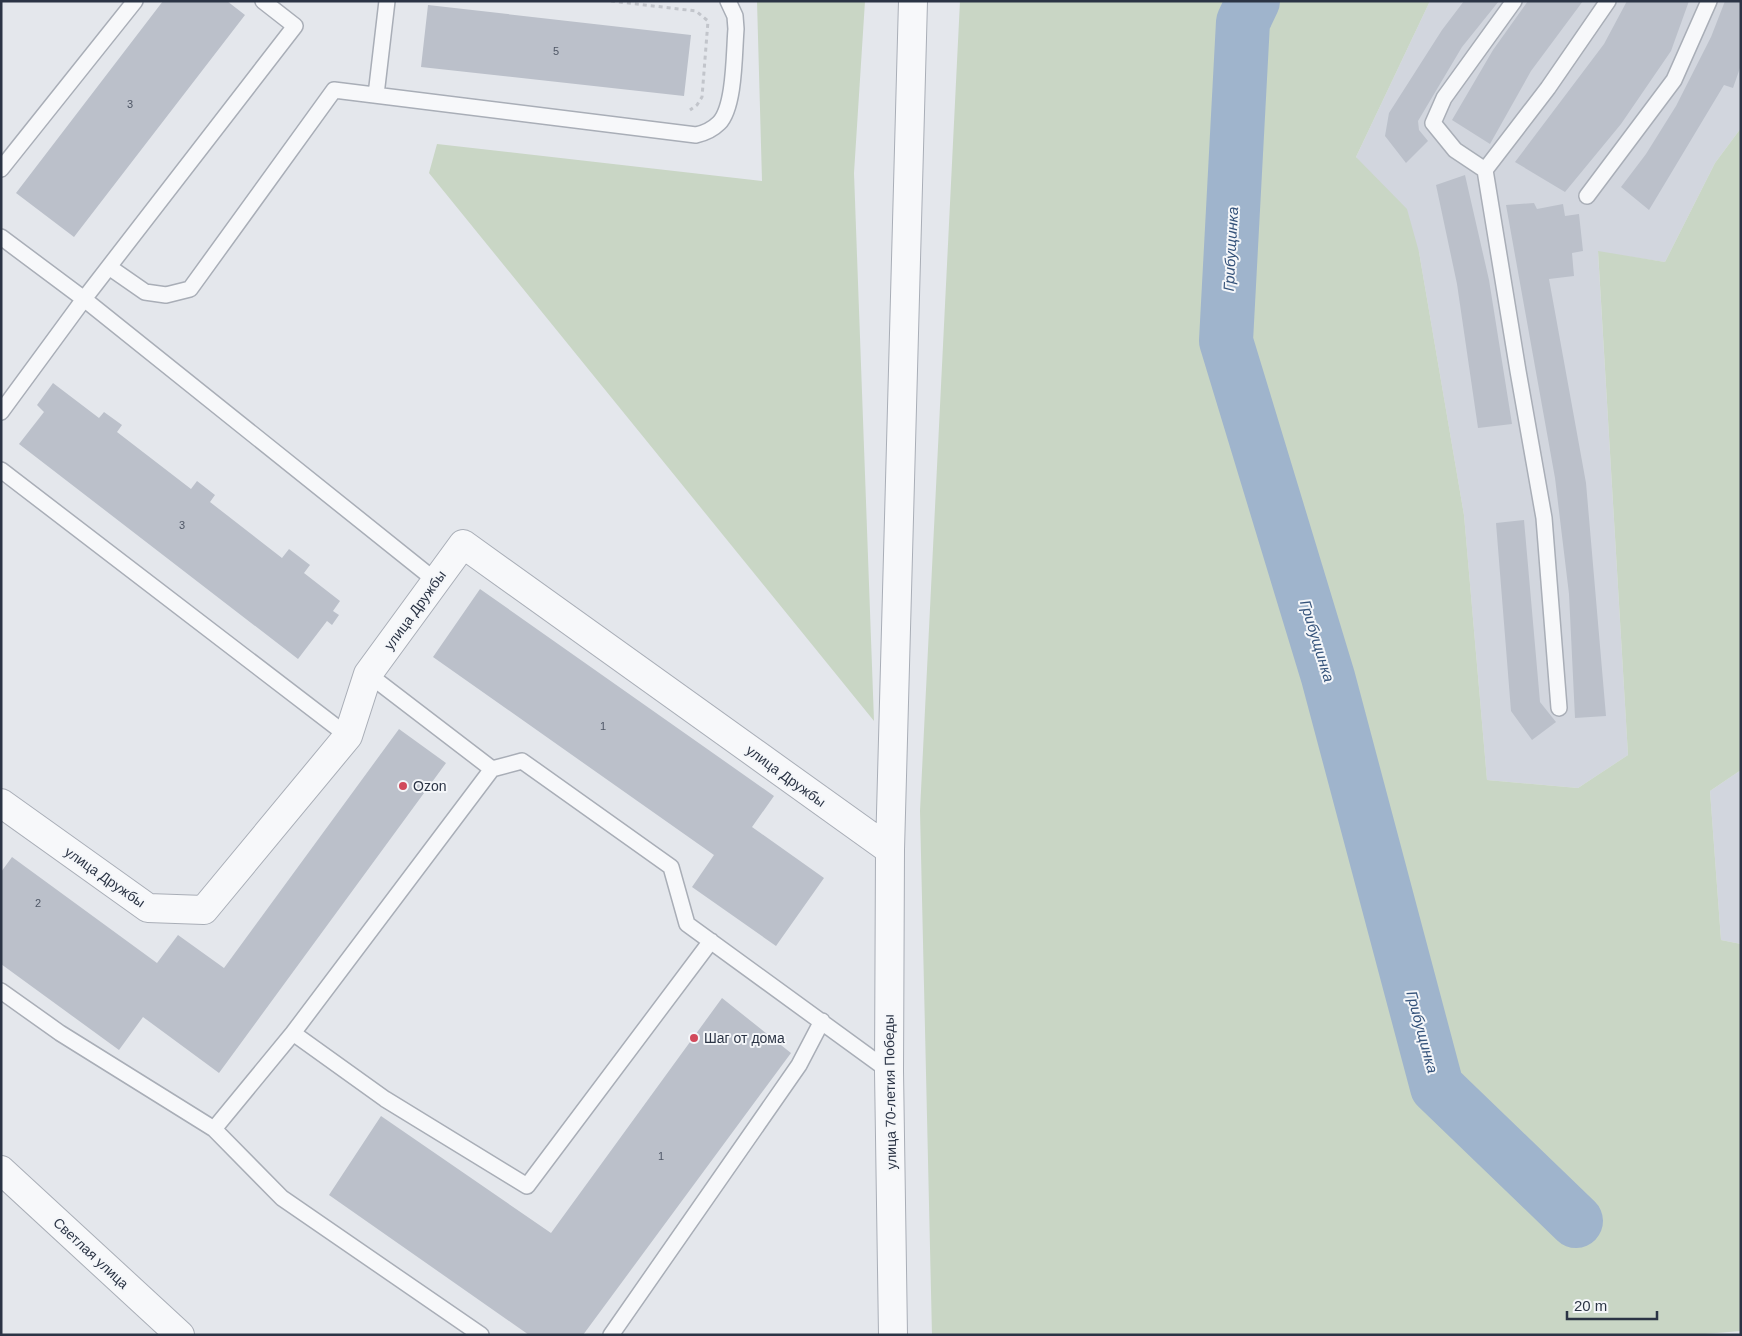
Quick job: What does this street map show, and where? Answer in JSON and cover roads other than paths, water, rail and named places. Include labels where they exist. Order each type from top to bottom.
[{"type":"street","name":"улица 70-летия Победы","points":[[893,1335],[889,1071],[890,850],[913,1]]},
{"type":"street","name":"улица Дружбы","points":[[1,803],[148,908],[204,910],[348,736],[368,674],[463,544],[890,850]]},
{"type":"street","name":"Светлая улица","points":[[1,1170],[180,1335]]},
{"type":"lane","points":[[1,169],[135,1]]},
{"type":"lane","points":[[1,412],[84,299],[295,26],[264,1]]},
{"type":"lane","points":[[376,95],[387,1]]},
{"type":"lane","points":[[109,267],[145,292],[166,296],[190,289],[334,90],[696,135],[708,132],[720,122],[728,107],[736,29],[735,16],[728,1]]},
{"type":"lane","points":[[1486,170],[1454,150],[1433,123],[1444,98],[1514,1]]},
{"type":"lane","points":[[1559,708],[1544,518],[1486,170],[1548,88],[1608,1]]},
{"type":"lane","points":[[1587,196],[1674,80],[1709,1]]},
{"type":"lane","points":[[1,236],[84,299],[436,581]]},
{"type":"lane","points":[[1,470],[348,736]]},
{"type":"lane","points":[[368,674],[492,769]]},
{"type":"lane","points":[[214,1129],[293,1033],[492,769],[522,761],[671,867],[687,924],[889,1071]]},
{"type":"lane","points":[[293,1033],[385,1099],[527,1186],[711,941]]},
{"type":"lane","points":[[1,992],[60,1033],[214,1129],[282,1198],[481,1335]]},
{"type":"lane","points":[[611,1335],[799,1065],[822,1021]]},
{"type":"waterway","name":"Грибущинка","points":[[1253,1],[1243,22],[1226,341],[1328,677],[1437,1087],[1576,1221]]},
{"type":"place","name":"Ozon","points":[[403,786]]},
{"type":"place","name":"Шаг от дома","points":[[694,1038]]}]
